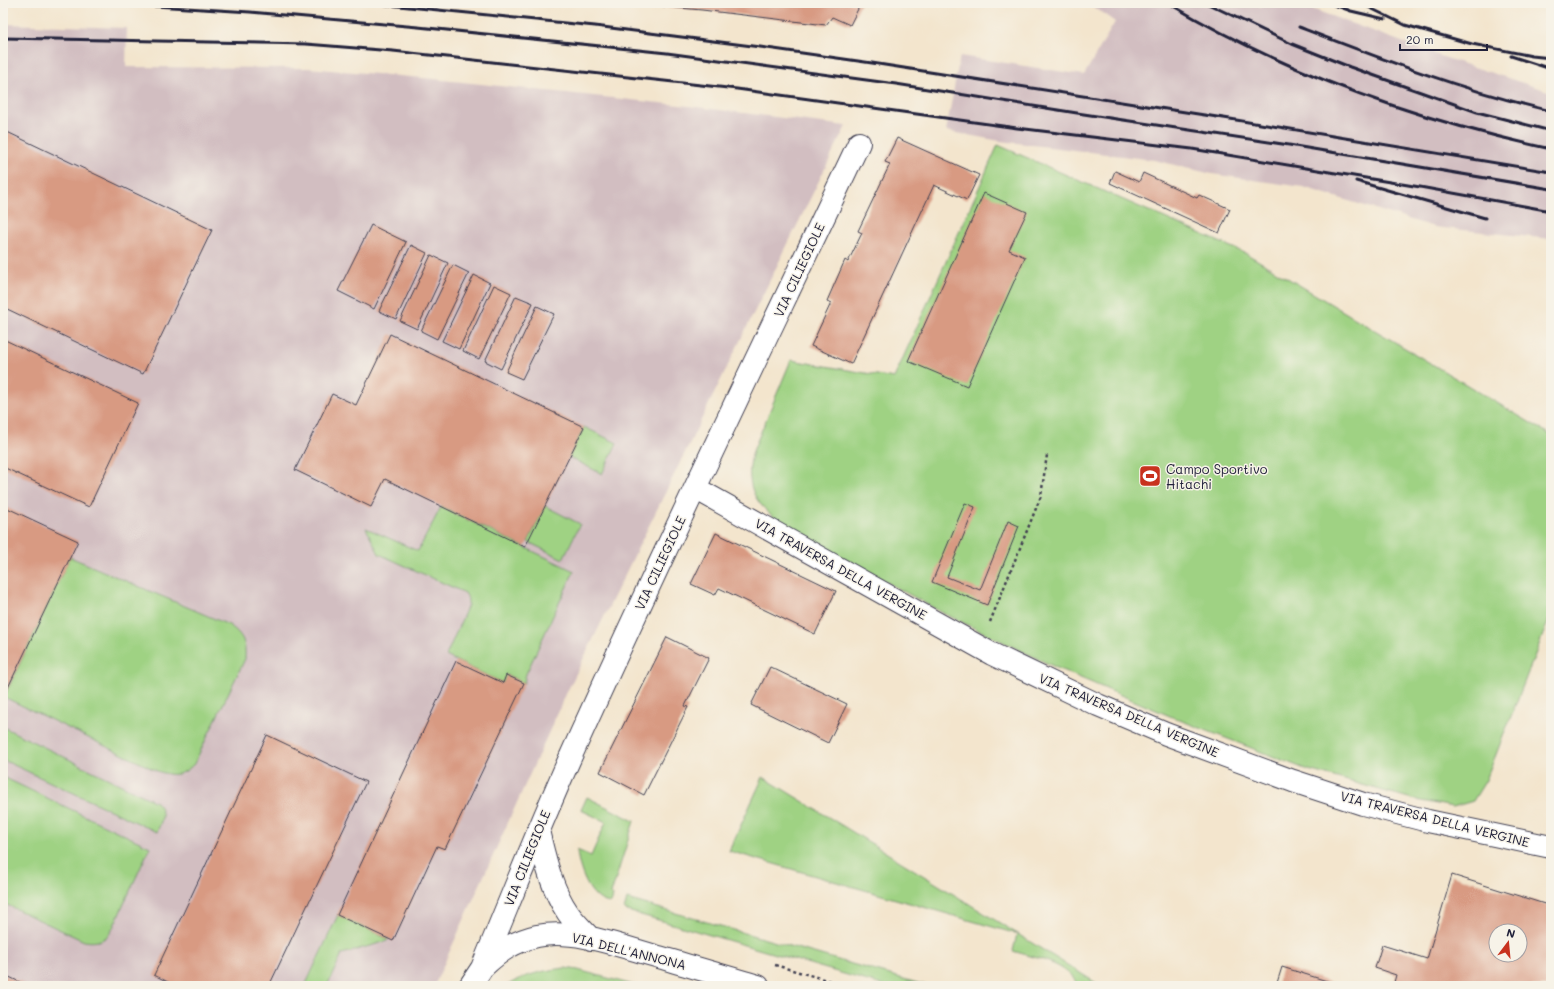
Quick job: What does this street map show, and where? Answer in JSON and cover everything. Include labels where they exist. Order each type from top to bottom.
[{"type":"street","name":"VIA CILIEGIOLE","points":[[470,986],[482,968],[538,831],[570,758],[695,488],[859,143]]},
{"type":"street","name":"VIA TRAVERSA DELLA VERGINE","points":[[695,488],[992,654],[1105,708],[1166,734],[1293,781],[1363,804],[1428,821],[1551,847]]},
{"type":"street","points":[[538,831],[549,875],[558,896],[568,913],[591,938]]},
{"type":"street","name":"VIA DELL'ANNONA","points":[[482,968],[508,947],[537,936],[560,934],[591,938],[758,986]]},
{"type":"path","points":[[992,654],[989,625],[1041,496],[1047,455]]},
{"type":"path","points":[[772,964],[847,986]]},
{"type":"shaded area","points":[[1088,3],[1255,3],[1261,7],[1263,3],[1296,3],[1440,56],[1551,92],[1551,239],[1434,227],[1303,187],[1212,174],[1154,160],[1000,141],[946,131],[960,56],[1084,75],[1115,22]]},
{"type":"shaded area","points":[[3,24],[127,28],[126,67],[308,68],[434,79],[688,106],[846,126],[567,692],[434,986],[3,986]]},
{"type":"green space","name":"Campo Sportivo Hitachi","points":[[998,145],[1247,254],[1551,435],[1551,614],[1486,780],[1473,801],[1453,807],[1416,800],[1305,769],[1177,719],[1057,668],[943,613],[795,532],[773,516],[757,499],[752,490],[750,478],[750,466],[753,451],[791,360],[894,378]]},
{"type":"green space","points":[[584,427],[617,443],[602,474],[569,457]]},
{"type":"green space","points":[[545,506],[580,524],[563,559],[528,542]]},
{"type":"green space","points":[[441,507],[574,571],[526,674],[524,683],[507,675],[503,683],[446,656],[468,605],[466,594],[379,554],[366,528],[418,551]]},
{"type":"green space","points":[[70,557],[229,625],[238,632],[243,639],[245,659],[194,764],[185,771],[177,774],[168,774],[157,771],[4,697]]},
{"type":"green space","points":[[3,727],[156,802],[162,813],[162,820],[157,832],[3,760]]},
{"type":"green space","points":[[3,777],[150,847],[110,934],[104,939],[93,942],[84,941],[3,903]]},
{"type":"green space","points":[[763,777],[932,881],[1101,986],[1078,986],[1067,972],[1050,962],[1013,951],[1017,934],[729,851]]},
{"type":"green space","points":[[587,797],[634,821],[611,894],[613,895],[610,903],[603,901],[591,890],[582,874],[578,857],[577,850],[591,856],[606,822],[581,810]]},
{"type":"green space","points":[[627,899],[928,986],[885,986],[624,910]]},
{"type":"green space","points":[[338,915],[388,939],[387,941],[342,954],[327,986],[305,986]]},
{"type":"green space","points":[[565,968],[578,970],[637,986],[506,986],[534,974]]},
{"type":"building","points":[[633,3],[861,3],[850,25],[832,17],[826,25]]},
{"type":"building","points":[[3,130],[212,230],[143,374],[3,307]]},
{"type":"building","points":[[897,138],[979,175],[967,200],[934,185],[851,364],[811,346],[831,303],[827,301],[845,260],[848,262],[862,233],[858,231],[890,164],[885,162]]},
{"type":"building","points":[[1115,171],[1139,182],[1143,173],[1197,198],[1199,195],[1230,209],[1219,233],[1110,183]]},
{"type":"building","points":[[984,193],[1027,212],[1009,250],[1025,257],[967,386],[908,361]]},
{"type":"building","points":[[371,225],[406,242],[374,309],[338,291]]},
{"type":"building","points":[[411,245],[427,253],[396,319],[379,311]]},
{"type":"building","points":[[431,255],[448,263],[417,329],[400,321]]},
{"type":"building","points":[[453,265],[469,273],[437,339],[421,331]]},
{"type":"building","points":[[474,275],[490,283],[459,349],[442,341]]},
{"type":"building","points":[[494,285],[511,293],[479,359],[463,351]]},
{"type":"building","points":[[516,296],[533,303],[501,369],[485,361]]},
{"type":"building","points":[[537,306],[554,314],[522,379],[506,372]]},
{"type":"building","points":[[390,334],[584,427],[525,547],[385,479],[371,507],[295,470],[332,394],[356,405]]},
{"type":"building","points":[[3,339],[138,403],[89,507],[3,467]]},
{"type":"building","points":[[965,503],[975,507],[947,577],[980,590],[1008,521],[1019,526],[987,605],[932,582]]},
{"type":"building","points":[[3,506],[78,541],[3,698]]},
{"type":"building","points":[[716,533],[836,591],[815,634],[719,588],[715,595],[691,584]]},
{"type":"building","points":[[667,637],[709,658],[685,706],[688,707],[644,795],[600,772]]},
{"type":"building","points":[[456,661],[503,683],[506,675],[524,683],[445,849],[437,846],[393,941],[337,915]]},
{"type":"building","points":[[770,667],[847,704],[828,743],[751,705]]},
{"type":"building","points":[[267,735],[366,782],[269,986],[176,986],[154,975]]},
{"type":"building","points":[[1452,875],[1551,906],[1551,986],[1393,986],[1396,975],[1375,968],[1382,945],[1427,959]]},
{"type":"building","points":[[1282,967],[1343,986],[1276,986]]},
{"type":"building","points":[[3,974],[28,986],[3,986]]},
{"type":"railway","points":[[107,3],[250,12],[418,27],[667,53],[896,84],[1289,145],[1551,189]]},
{"type":"railway","points":[[369,3],[595,26],[872,63],[1230,119],[1551,172]]},
{"type":"railway","points":[[1168,3],[1259,51],[1354,91],[1402,109],[1451,124],[1551,149]]},
{"type":"railway","points":[[1206,3],[1292,44],[1350,67],[1477,112],[1551,131]]},
{"type":"railway","points":[[1329,3],[1351,11],[1385,19]]},
{"type":"railway","points":[[1360,3],[1405,25],[1472,44],[1532,56],[1551,58]]},
{"type":"railway","points":[[1535,3],[1551,6]]},
{"type":"railway","points":[[1299,27],[1455,84],[1551,111]]},
{"type":"railway","points":[[3,38],[306,44],[393,51],[737,89],[1017,128],[1192,149],[1420,187],[1551,211]]},
{"type":"railway","points":[[1511,56],[1551,69]]},
{"type":"railway","points":[[1356,181],[1485,218]]},
{"type":"place","name":"Campo Sportivo Hitachi","points":[[1150,476]]}]
